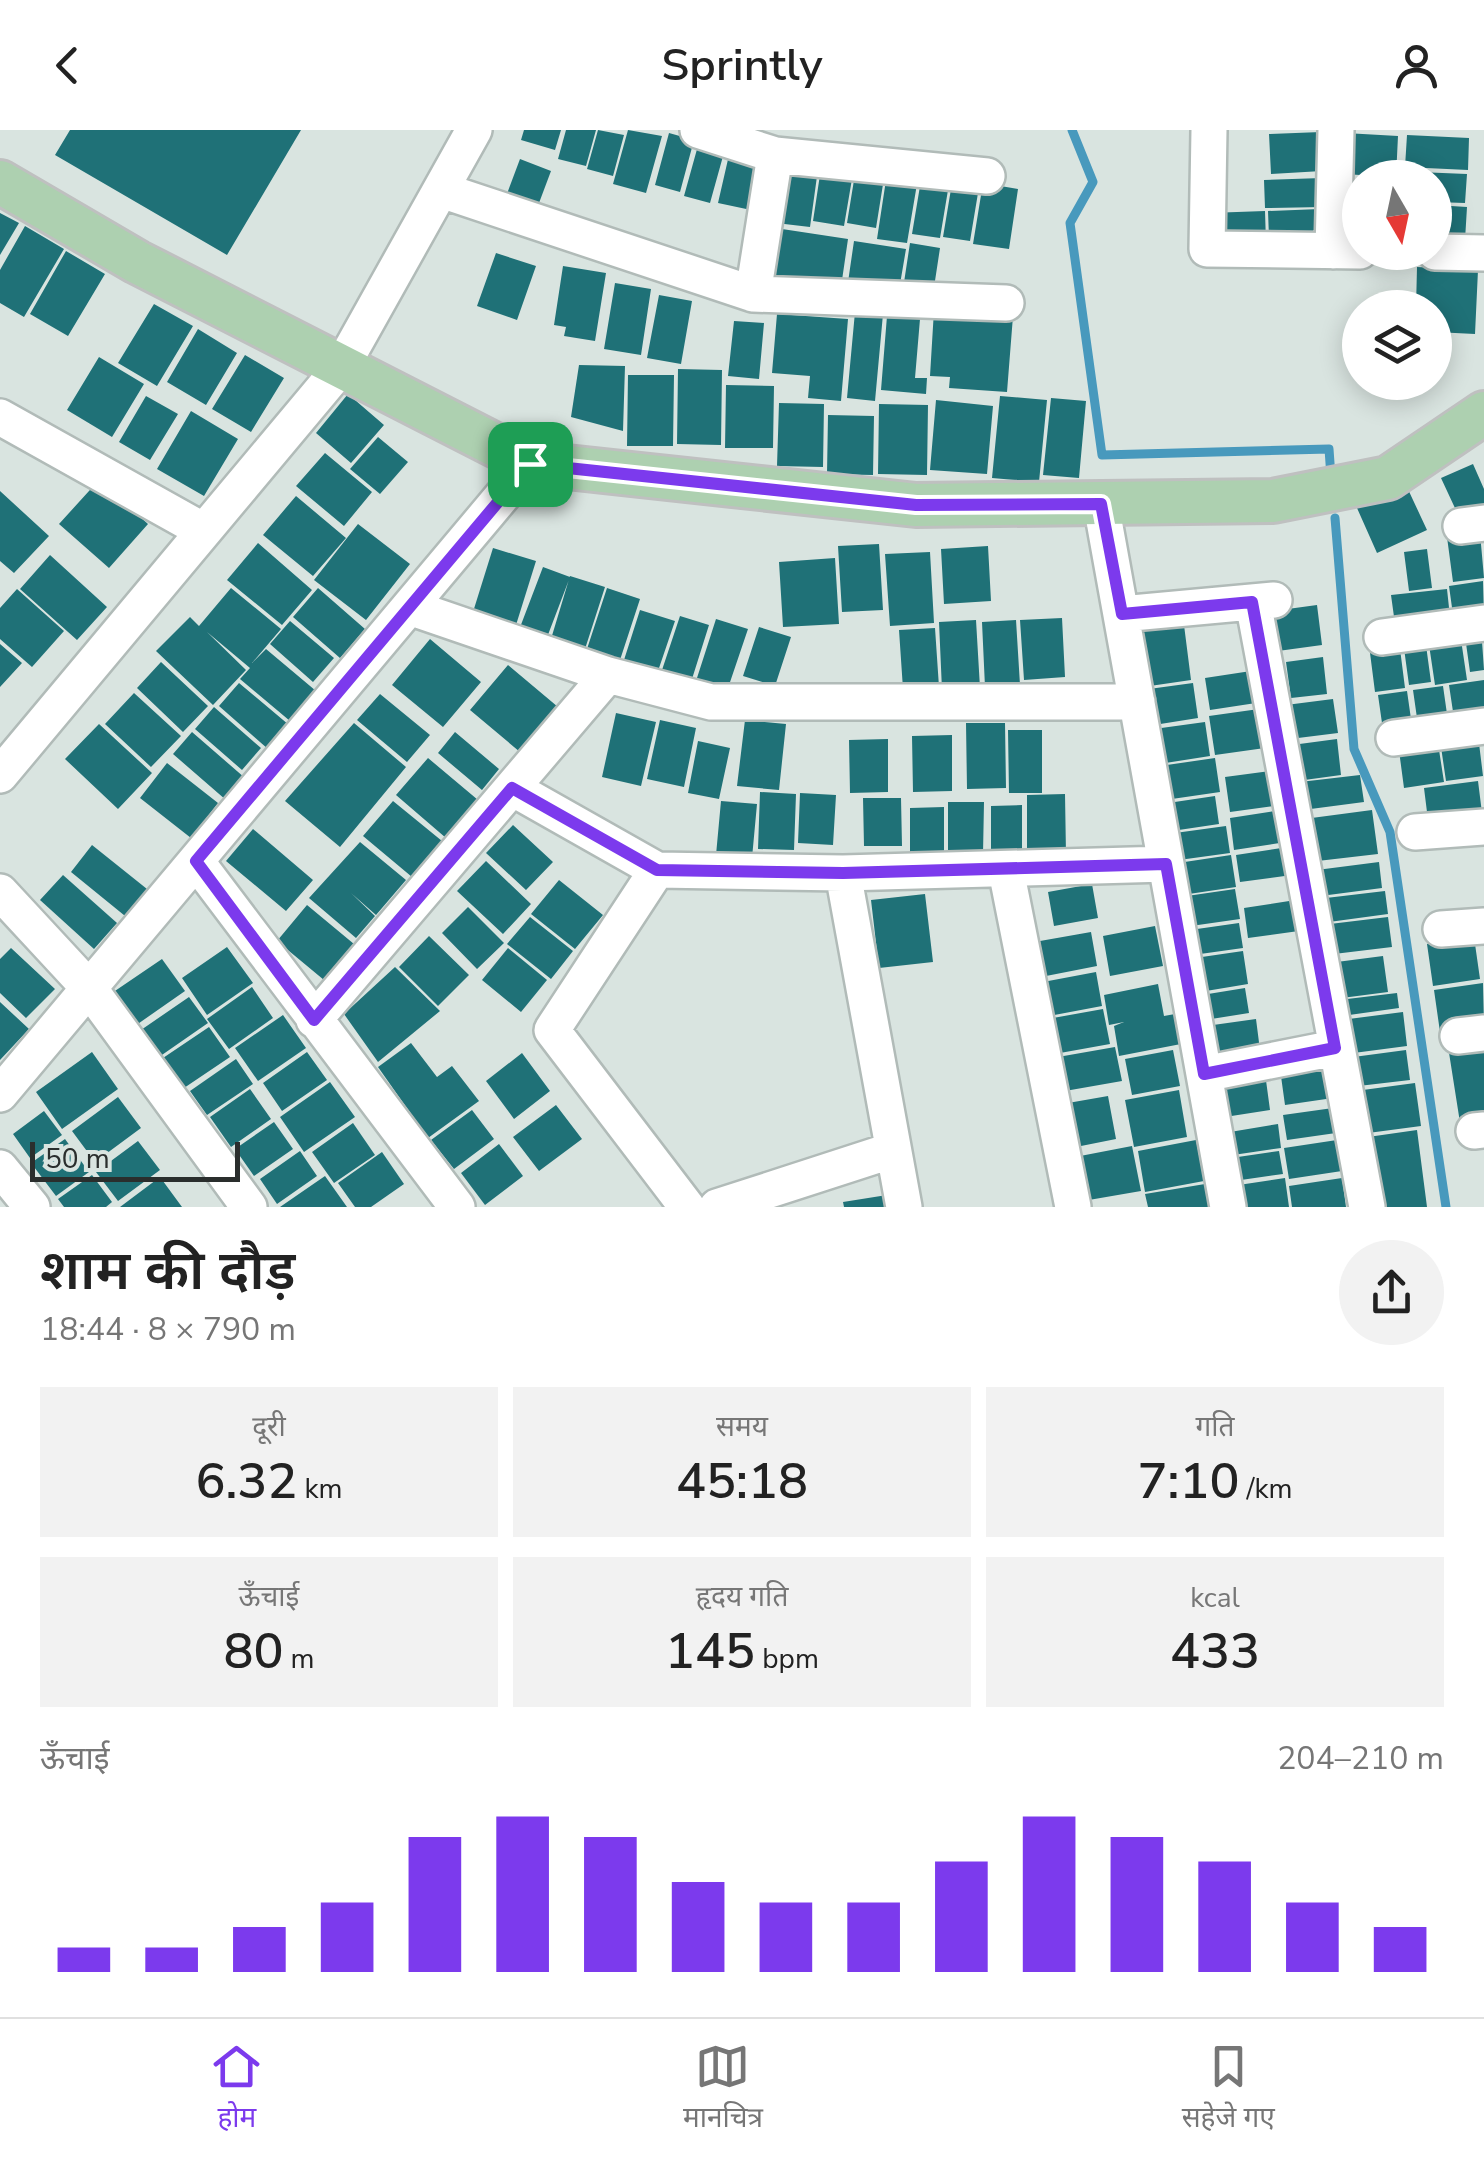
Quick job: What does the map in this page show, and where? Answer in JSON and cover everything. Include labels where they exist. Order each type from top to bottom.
[{"type":"main road","points":[[0,182],[137,262],[530,464],[916,505],[1274,501],[1388,478],[1484,413]]},
{"type":"street","points":[[0,775],[342,366],[474,130]]},
{"type":"street","points":[[698,130],[775,155],[986,176]]},
{"type":"street","points":[[1209,130],[1207,249],[1342,251]]},
{"type":"street","points":[[1336,130],[1342,196]]},
{"type":"street","points":[[753,294],[775,155]]},
{"type":"street","points":[[441,190],[753,294],[1006,303]]},
{"type":"street","points":[[1452,252],[1484,253]]},
{"type":"street","points":[[2,421],[204,531]]},
{"type":"street","points":[[0,1094],[530,464]]},
{"type":"street","points":[[1101,504],[1228,1207]]},
{"type":"street","points":[[1122,614],[1264,601],[1335,1048],[1366,1207]]},
{"type":"street","points":[[409,607],[608,675],[710,702],[1137,702]]},
{"type":"street","points":[[1382,637],[1484,623]]},
{"type":"street","points":[[314,1020],[608,675]]},
{"type":"street","points":[[1394,738],[1484,726]]},
{"type":"street","points":[[512,788],[657,870],[843,873],[1166,864]]},
{"type":"street","points":[[1416,832],[1484,827]]},
{"type":"street","points":[[196,861],[457,1207]]},
{"type":"street","points":[[657,870],[552,1030],[687,1207]]},
{"type":"street","points":[[1006,870],[1073,1207]]},
{"type":"street","points":[[843,873],[904,1207]]},
{"type":"street","points":[[0,892],[89,988],[249,1207]]},
{"type":"street","points":[[1441,929],[1484,926]]},
{"type":"street","points":[[1204,1074],[1335,1048]]},
{"type":"street","points":[[717,1207],[893,1150]]},
{"type":"street","points":[[0,1168],[32,1207]]},
{"type":"building","points":[[70,130],[301,130],[227,255],[55,155]]},
{"type":"building","points":[[524,130],[561,130],[555,150],[521,140]]},
{"type":"building","points":[[566,130],[596,130],[586,166],[558,159]]},
{"type":"building","points":[[598,130],[624,135],[613,176],[587,169]]},
{"type":"building","points":[[628,130],[662,136],[646,193],[613,184]]},
{"type":"building","points":[[1321,132],[1322,171],[1271,174],[1269,134]]},
{"type":"building","points":[[669,133],[694,140],[680,192],[655,185]]},
{"type":"building","points":[[1345,133],[1398,136],[1397,160],[1344,160]]},
{"type":"building","points":[[1407,135],[1469,138],[1468,170],[1452,169],[1452,160],[1405,160]]},
{"type":"building","points":[[699,142],[725,149],[710,203],[684,196]]},
{"type":"building","points":[[729,155],[762,163],[751,210],[718,203]]},
{"type":"building","points":[[520,159],[551,171],[536,211],[505,199]]},
{"type":"building","points":[[784,164],[818,169],[810,227],[776,223]]},
{"type":"building","points":[[821,168],[853,173],[844,226],[813,221]]},
{"type":"building","points":[[1452,173],[1467,174],[1465,203],[1452,203]]},
{"type":"building","points":[[855,174],[884,178],[876,228],[847,223]]},
{"type":"building","points":[[1322,178],[1323,207],[1265,208],[1264,180]]},
{"type":"building","points":[[886,180],[917,184],[907,243],[877,239]]},
{"type":"building","points":[[921,180],[949,184],[940,238],[912,234]]},
{"type":"building","points":[[952,183],[979,187],[970,241],[943,237]]},
{"type":"building","points":[[983,183],[1018,189],[1009,249],[973,244]]},
{"type":"building","points":[[1452,206],[1467,207],[1465,240],[1452,239]]},
{"type":"building","points":[[1320,209],[1321,236],[1269,238],[1268,211]]},
{"type":"building","points":[[1265,211],[1266,243],[1210,245],[1209,213]]},
{"type":"building","points":[[0,213],[19,223],[0,255]]},
{"type":"building","points":[[25,226],[64,249],[24,317],[0,303],[0,270]]},
{"type":"building","points":[[782,229],[848,239],[840,294],[773,283]]},
{"type":"building","points":[[854,241],[906,249],[898,296],[847,289]]},
{"type":"building","points":[[910,243],[940,248],[933,294],[903,289]]},
{"type":"building","points":[[66,251],[105,274],[68,336],[30,314]]},
{"type":"building","points":[[496,253],[536,266],[517,320],[477,306]]},
{"type":"building","points":[[563,266],[606,273],[595,341],[564,336],[566,327],[554,325]]},
{"type":"building","points":[[1417,270],[1478,270],[1475,334],[1452,333],[1452,290],[1416,290]]},
{"type":"building","points":[[615,283],[651,289],[641,355],[604,349]]},
{"type":"building","points":[[659,295],[692,301],[681,364],[647,358]]},
{"type":"building","points":[[154,304],[193,326],[157,386],[118,363]]},
{"type":"building","points":[[934,310],[1013,316],[1007,392],[949,388],[950,377],[930,376]]},
{"type":"building","points":[[855,312],[883,314],[875,401],[847,398]]},
{"type":"building","points":[[777,314],[848,319],[841,401],[808,398],[810,376],[772,373]]},
{"type":"building","points":[[887,316],[920,319],[915,378],[927,378],[926,394],[881,390]]},
{"type":"building","points":[[734,321],[764,323],[759,379],[728,376]]},
{"type":"building","points":[[198,329],[237,353],[206,405],[167,382]]},
{"type":"building","points":[[245,355],[284,378],[251,432],[212,409]]},
{"type":"building","points":[[99,357],[144,384],[112,437],[67,410]]},
{"type":"building","points":[[579,365],[625,366],[623,431],[571,417]]},
{"type":"building","points":[[678,369],[722,370],[721,445],[677,444]]},
{"type":"building","points":[[628,375],[674,375],[673,446],[627,446]]},
{"type":"building","points":[[726,385],[774,386],[773,448],[725,448]]},
{"type":"building","points":[[348,394],[384,425],[351,463],[316,433]]},
{"type":"building","points":[[146,396],[178,414],[150,460],[119,442]]},
{"type":"building","points":[[1000,396],[1047,400],[1039,482],[992,478]]},
{"type":"building","points":[[1051,398],[1086,401],[1079,478],[1043,475]]},
{"type":"building","points":[[936,400],[993,406],[987,474],[930,470]]},
{"type":"building","points":[[779,403],[824,404],[823,467],[777,466]]},
{"type":"building","points":[[879,404],[928,405],[927,475],[878,474]]},
{"type":"building","points":[[191,411],[238,439],[204,496],[157,469]]},
{"type":"building","points":[[828,415],[874,416],[873,475],[827,474]]},
{"type":"building","points":[[378,437],[408,462],[380,494],[350,469]]},
{"type":"building","points":[[325,453],[372,492],[344,526],[296,486]]},
{"type":"building","points":[[1473,464],[1484,489],[1484,511],[1461,521],[1441,478]]},
{"type":"building","points":[[99,480],[148,524],[109,568],[59,524]]},
{"type":"building","points":[[1406,485],[1427,530],[1377,553],[1357,508]]},
{"type":"building","points":[[0,491],[49,536],[14,573],[0,561]]},
{"type":"building","points":[[296,496],[346,538],[313,576],[263,535]]},
{"type":"building","points":[[358,524],[410,564],[366,620],[314,580]]},
{"type":"building","points":[[1480,533],[1484,578],[1453,582],[1447,537]]},
{"type":"building","points":[[258,543],[312,590],[282,625],[227,580]]},
{"type":"building","points":[[879,544],[883,610],[842,612],[838,546]]},
{"type":"building","points":[[988,546],[991,601],[944,604],[941,549]]},
{"type":"building","points":[[493,548],[536,561],[516,625],[473,612]]},
{"type":"building","points":[[1427,549],[1432,588],[1409,591],[1404,552]]},
{"type":"building","points":[[930,552],[934,623],[890,626],[885,554]]},
{"type":"building","points":[[50,555],[107,607],[77,640],[20,589]]},
{"type":"building","points":[[835,558],[839,624],[783,627],[779,562]]},
{"type":"building","points":[[543,567],[570,577],[546,640],[519,630]]},
{"type":"building","points":[[570,576],[605,587],[585,649],[551,639]]},
{"type":"building","points":[[1483,581],[1484,618],[1454,622],[1449,586]]},
{"type":"building","points":[[231,588],[281,629],[252,663],[266,649],[316,691],[290,721],[240,679],[250,668],[207,632],[246,670],[213,705],[156,651],[190,617],[199,626]]},
{"type":"building","points":[[318,588],[365,629],[340,658],[293,617]]},
{"type":"building","points":[[607,588],[640,599],[620,660],[587,649]]},
{"type":"building","points":[[17,589],[64,631],[32,667],[0,639],[0,608]]},
{"type":"building","points":[[1447,589],[1450,617],[1395,624],[1391,595]]},
{"type":"building","points":[[1317,605],[1322,645],[1278,651],[1273,611]]},
{"type":"building","points":[[640,610],[675,621],[658,671],[624,660]]},
{"type":"building","points":[[680,616],[709,625],[692,679],[662,670]]},
{"type":"building","points":[[1062,618],[1065,677],[1024,680],[1020,620]]},
{"type":"building","points":[[716,619],[748,629],[727,691],[696,681]]},
{"type":"building","points":[[976,620],[980,688],[942,690],[939,622]]},
{"type":"building","points":[[1016,620],[1020,685],[985,687],[982,622]]},
{"type":"building","points":[[290,621],[334,658],[313,682],[270,644]]},
{"type":"building","points":[[1184,625],[1191,680],[1143,687],[1135,631]]},
{"type":"building","points":[[759,627],[791,637],[775,686],[743,676]]},
{"type":"building","points":[[1481,627],[1484,670],[1470,672],[1464,629]]},
{"type":"building","points":[[935,628],[939,687],[903,689],[899,630]]},
{"type":"building","points":[[1460,633],[1467,680],[1435,685],[1428,638]]},
{"type":"building","points":[[1425,638],[1431,682],[1409,685],[1403,641]]},
{"type":"building","points":[[430,639],[481,682],[443,727],[392,685]]},
{"type":"building","points":[[1399,641],[1405,688],[1375,692],[1369,645]]},
{"type":"building","points":[[0,644],[22,663],[0,687]]},
{"type":"building","points":[[1323,657],[1327,694],[1291,698],[1286,662]]},
{"type":"building","points":[[161,662],[208,706],[183,732],[137,688]]},
{"type":"building","points":[[508,665],[558,707],[520,752],[470,710]]},
{"type":"building","points":[[1251,671],[1256,703],[1210,710],[1205,678]]},
{"type":"building","points":[[1484,680],[1484,721],[1455,725],[1449,685]]},
{"type":"building","points":[[239,683],[289,725],[268,749],[219,706]]},
{"type":"building","points":[[1193,683],[1198,718],[1154,725],[1149,689]]},
{"type":"building","points":[[1443,686],[1449,728],[1419,732],[1413,690]]},
{"type":"building","points":[[1407,691],[1413,733],[1384,737],[1378,695]]},
{"type":"building","points":[[134,693],[181,736],[151,767],[105,724]]},
{"type":"building","points":[[380,694],[430,735],[407,762],[357,720]]},
{"type":"building","points":[[1333,699],[1338,733],[1290,739],[1286,705]]},
{"type":"building","points":[[214,707],[261,748],[242,770],[195,729]]},
{"type":"building","points":[[1266,708],[1272,747],[1215,755],[1209,716]]},
{"type":"building","points":[[616,713],[656,722],[641,786],[602,777]]},
{"type":"building","points":[[660,720],[696,728],[684,787],[647,779]]},
{"type":"building","points":[[745,720],[786,724],[779,790],[737,786]]},
{"type":"building","points":[[1205,722],[1210,756],[1159,764],[1154,729]]},
{"type":"building","points":[[354,723],[406,767],[340,847],[285,801]]},
{"type":"building","points":[[966,723],[1005,723],[1006,788],[967,789]]},
{"type":"building","points":[[99,724],[152,773],[118,809],[65,759]]},
{"type":"building","points":[[1008,730],[1042,730],[1042,793],[1009,793]]},
{"type":"building","points":[[192,732],[245,778],[226,800],[173,754]]},
{"type":"building","points":[[455,732],[499,769],[482,790],[438,753]]},
{"type":"building","points":[[952,735],[952,791],[913,792],[912,736]]},
{"type":"building","points":[[1478,735],[1483,776],[1446,781],[1440,740]]},
{"type":"building","points":[[1437,737],[1444,782],[1404,788],[1398,743]]},
{"type":"building","points":[[888,739],[888,792],[850,793],[849,740]]},
{"type":"building","points":[[1337,739],[1341,775],[1297,781],[1292,745]]},
{"type":"building","points":[[698,741],[730,748],[719,799],[688,793]]},
{"type":"building","points":[[428,758],[478,800],[446,838],[396,795]]},
{"type":"building","points":[[1215,758],[1220,792],[1165,800],[1160,766]]},
{"type":"building","points":[[167,763],[218,803],[191,838],[140,798]]},
{"type":"building","points":[[1277,770],[1282,805],[1230,812],[1225,777]]},
{"type":"building","points":[[1360,775],[1364,802],[1303,810],[1300,782]]},
{"type":"building","points":[[1478,781],[1483,821],[1429,828],[1424,788]]},
{"type":"building","points":[[760,792],[796,794],[794,850],[758,849]]},
{"type":"building","points":[[800,793],[836,795],[833,845],[798,843]]},
{"type":"building","points":[[1065,794],[1066,855],[1027,856],[1027,795]]},
{"type":"building","points":[[1215,796],[1219,824],[1172,831],[1168,803]]},
{"type":"building","points":[[863,798],[901,798],[902,846],[864,846]]},
{"type":"building","points":[[393,801],[442,841],[412,877],[363,836]]},
{"type":"building","points":[[721,801],[757,804],[752,858],[716,855]]},
{"type":"building","points":[[948,802],[984,802],[983,854],[948,854]]},
{"type":"building","points":[[1022,805],[1022,854],[991,854],[991,806]]},
{"type":"building","points":[[944,807],[944,860],[910,861],[910,808]]},
{"type":"building","points":[[1282,810],[1286,842],[1234,850],[1230,818]]},
{"type":"building","points":[[1372,810],[1378,854],[1309,862],[1304,819]]},
{"type":"building","points":[[513,825],[553,862],[526,890],[486,853]]},
{"type":"building","points":[[1226,826],[1230,853],[1179,860],[1175,833]]},
{"type":"building","points":[[253,829],[313,880],[286,911],[226,861]]},
{"type":"building","points":[[360,842],[406,880],[376,915],[351,893],[375,916],[356,938],[309,898]]},
{"type":"building","points":[[92,845],[152,893],[130,920],[71,872]]},
{"type":"building","points":[[1288,847],[1292,875],[1240,882],[1236,855]]},
{"type":"building","points":[[1231,855],[1236,887],[1182,895],[1178,863]]},
{"type":"building","points":[[486,861],[531,904],[503,934],[457,891]]},
{"type":"building","points":[[1379,862],[1382,888],[1313,897],[1309,871]]},
{"type":"building","points":[[63,875],[117,923],[94,949],[40,900]]},
{"type":"building","points":[[559,880],[603,915],[575,949],[531,914]]},
{"type":"building","points":[[1092,884],[1098,918],[1054,926],[1048,892]]},
{"type":"building","points":[[1235,889],[1240,919],[1191,926],[1187,896]]},
{"type":"building","points":[[1385,891],[1388,914],[1329,922],[1326,898]]},
{"type":"building","points":[[925,894],[933,962],[879,968],[871,900]]},
{"type":"building","points":[[1302,899],[1306,930],[1248,938],[1244,908]]},
{"type":"building","points":[[307,905],[360,949],[330,985],[277,941]]},
{"type":"building","points":[[468,907],[504,943],[477,969],[442,933]]},
{"type":"building","points":[[530,917],[573,951],[551,979],[507,944]]},
{"type":"building","points":[[1388,917],[1392,947],[1334,954],[1330,924]]},
{"type":"building","points":[[1239,923],[1243,948],[1193,955],[1190,930]]},
{"type":"building","points":[[1155,926],[1163,966],[1110,976],[1103,936]]},
{"type":"building","points":[[1091,932],[1097,966],[1046,976],[1040,941]]},
{"type":"building","points":[[429,936],[469,975],[438,1006],[399,967]]},
{"type":"building","points":[[1474,937],[1480,979],[1433,986],[1427,944]]},
{"type":"building","points":[[227,947],[253,983],[207,1015],[182,978]]},
{"type":"building","points":[[11,948],[55,989],[26,1018],[0,993],[0,959]]},
{"type":"building","points":[[508,948],[547,980],[521,1012],[482,980]]},
{"type":"building","points":[[1243,951],[1248,984],[1200,992],[1195,958]]},
{"type":"building","points":[[1383,956],[1388,992],[1334,999],[1329,963]]},
{"type":"building","points":[[162,959],[185,991],[132,1028],[109,995]]},
{"type":"building","points":[[395,967],[440,1011],[378,1062],[344,1014]]},
{"type":"building","points":[[1096,972],[1102,1006],[1049,1016],[1043,982]]},
{"type":"building","points":[[1483,983],[1484,1026],[1440,1032],[1434,990]]},
{"type":"building","points":[[1158,984],[1164,1016],[1175,1014],[1181,1044],[1119,1056],[1114,1026],[1124,1022],[1109,1025],[1104,995]]},
{"type":"building","points":[[252,987],[273,1018],[229,1049],[207,1019]]},
{"type":"building","points":[[1245,988],[1249,1013],[1205,1020],[1202,995]]},
{"type":"building","points":[[1397,993],[1399,1008],[1342,1016],[1339,1000]]},
{"type":"building","points":[[189,997],[208,1023],[159,1057],[141,1030]]},
{"type":"building","points":[[0,1002],[29,1029],[0,1060]]},
{"type":"building","points":[[1103,1009],[1110,1044],[1060,1053],[1053,1018]]},
{"type":"building","points":[[1403,1012],[1407,1046],[1346,1054],[1341,1020]]},
{"type":"building","points":[[283,1015],[306,1048],[258,1081],[235,1048]]},
{"type":"building","points":[[1256,1019],[1261,1058],[1211,1065],[1206,1026]]},
{"type":"building","points":[[209,1027],[230,1057],[184,1088],[163,1058]]},
{"type":"building","points":[[1484,1035],[1484,1126],[1461,1129],[1447,1040]]},
{"type":"building","points":[[411,1043],[437,1077],[452,1066],[479,1101],[428,1138],[378,1067]]},
{"type":"building","points":[[1115,1047],[1122,1081],[1065,1091],[1058,1057]]},
{"type":"building","points":[[1173,1050],[1180,1086],[1132,1095],[1125,1059]]},
{"type":"building","points":[[1406,1050],[1410,1080],[1350,1087],[1346,1058]]},
{"type":"building","points":[[92,1052],[118,1089],[62,1129],[36,1092]]},
{"type":"building","points":[[307,1052],[327,1080],[282,1111],[263,1083]]},
{"type":"building","points":[[522,1053],[550,1091],[514,1119],[486,1081]]},
{"type":"building","points":[[236,1059],[253,1084],[207,1115],[190,1091]]},
{"type":"building","points":[[1328,1062],[1333,1098],[1285,1105],[1280,1069]]},
{"type":"building","points":[[1265,1073],[1270,1110],[1225,1117],[1220,1080]]},
{"type":"building","points":[[330,1082],[355,1117],[304,1152],[280,1117]]},
{"type":"building","points":[[1415,1083],[1421,1126],[1353,1135],[1348,1092]]},
{"type":"building","points":[[250,1089],[271,1119],[231,1147],[210,1117]]},
{"type":"building","points":[[1179,1090],[1187,1137],[1134,1147],[1125,1100]]},
{"type":"building","points":[[1108,1096],[1116,1139],[1076,1147],[1068,1103]]},
{"type":"building","points":[[118,1097],[141,1128],[95,1162],[72,1131]]},
{"type":"building","points":[[556,1105],[582,1139],[539,1171],[513,1137]]},
{"type":"building","points":[[1333,1108],[1336,1133],[1287,1140],[1283,1115]]},
{"type":"building","points":[[472,1110],[494,1139],[454,1169],[431,1140]]},
{"type":"building","points":[[44,1111],[62,1135],[30,1158],[13,1134]]},
{"type":"building","points":[[274,1122],[293,1149],[254,1176],[235,1149]]},
{"type":"building","points":[[353,1123],[375,1155],[334,1183],[312,1152]]},
{"type":"building","points":[[1278,1124],[1281,1148],[1233,1155],[1230,1132]]},
{"type":"building","points":[[1417,1130],[1427,1207],[1370,1207],[1361,1138]]},
{"type":"building","points":[[65,1139],[89,1172],[56,1196],[31,1163]]},
{"type":"building","points":[[1196,1140],[1204,1181],[1145,1192],[1138,1151]]},
{"type":"building","points":[[1337,1140],[1342,1171],[1289,1179],[1284,1148]]},
{"type":"building","points":[[138,1141],[160,1170],[118,1201],[96,1172]]},
{"type":"building","points":[[499,1144],[523,1176],[485,1205],[461,1173]]},
{"type":"building","points":[[1132,1146],[1141,1191],[1083,1201],[1075,1157]]},
{"type":"building","points":[[300,1151],[317,1176],[277,1204],[260,1179]]},
{"type":"building","points":[[1279,1151],[1283,1174],[1234,1181],[1231,1158]]},
{"type":"building","points":[[382,1152],[404,1184],[371,1207],[355,1207],[338,1183]]},
{"type":"building","points":[[92,1175],[112,1202],[106,1207],[64,1207],[58,1199]]},
{"type":"building","points":[[325,1176],[347,1207],[280,1207]]},
{"type":"building","points":[[160,1177],[182,1207],[120,1207]]},
{"type":"building","points":[[1285,1178],[1289,1207],[1235,1207],[1232,1186]]},
{"type":"building","points":[[1342,1178],[1346,1207],[1292,1207],[1289,1186]]},
{"type":"building","points":[[1205,1184],[1209,1207],[1148,1207],[1145,1194]]},
{"type":"building","points":[[887,1195],[889,1207],[844,1207],[843,1202]]},
{"type":"waterway","points":[[1072,130],[1093,182],[1070,223],[1102,455],[1329,449],[1331,477]]},
{"type":"waterway","points":[[1335,518],[1354,749],[1390,832],[1446,1207]]},
{"type":"route","points":[[530,464],[916,505],[1101,504],[1122,614],[1252,602],[1335,1048],[1204,1074],[1166,864],[843,873],[657,870],[512,788],[314,1020],[196,861],[530,464]]}]
